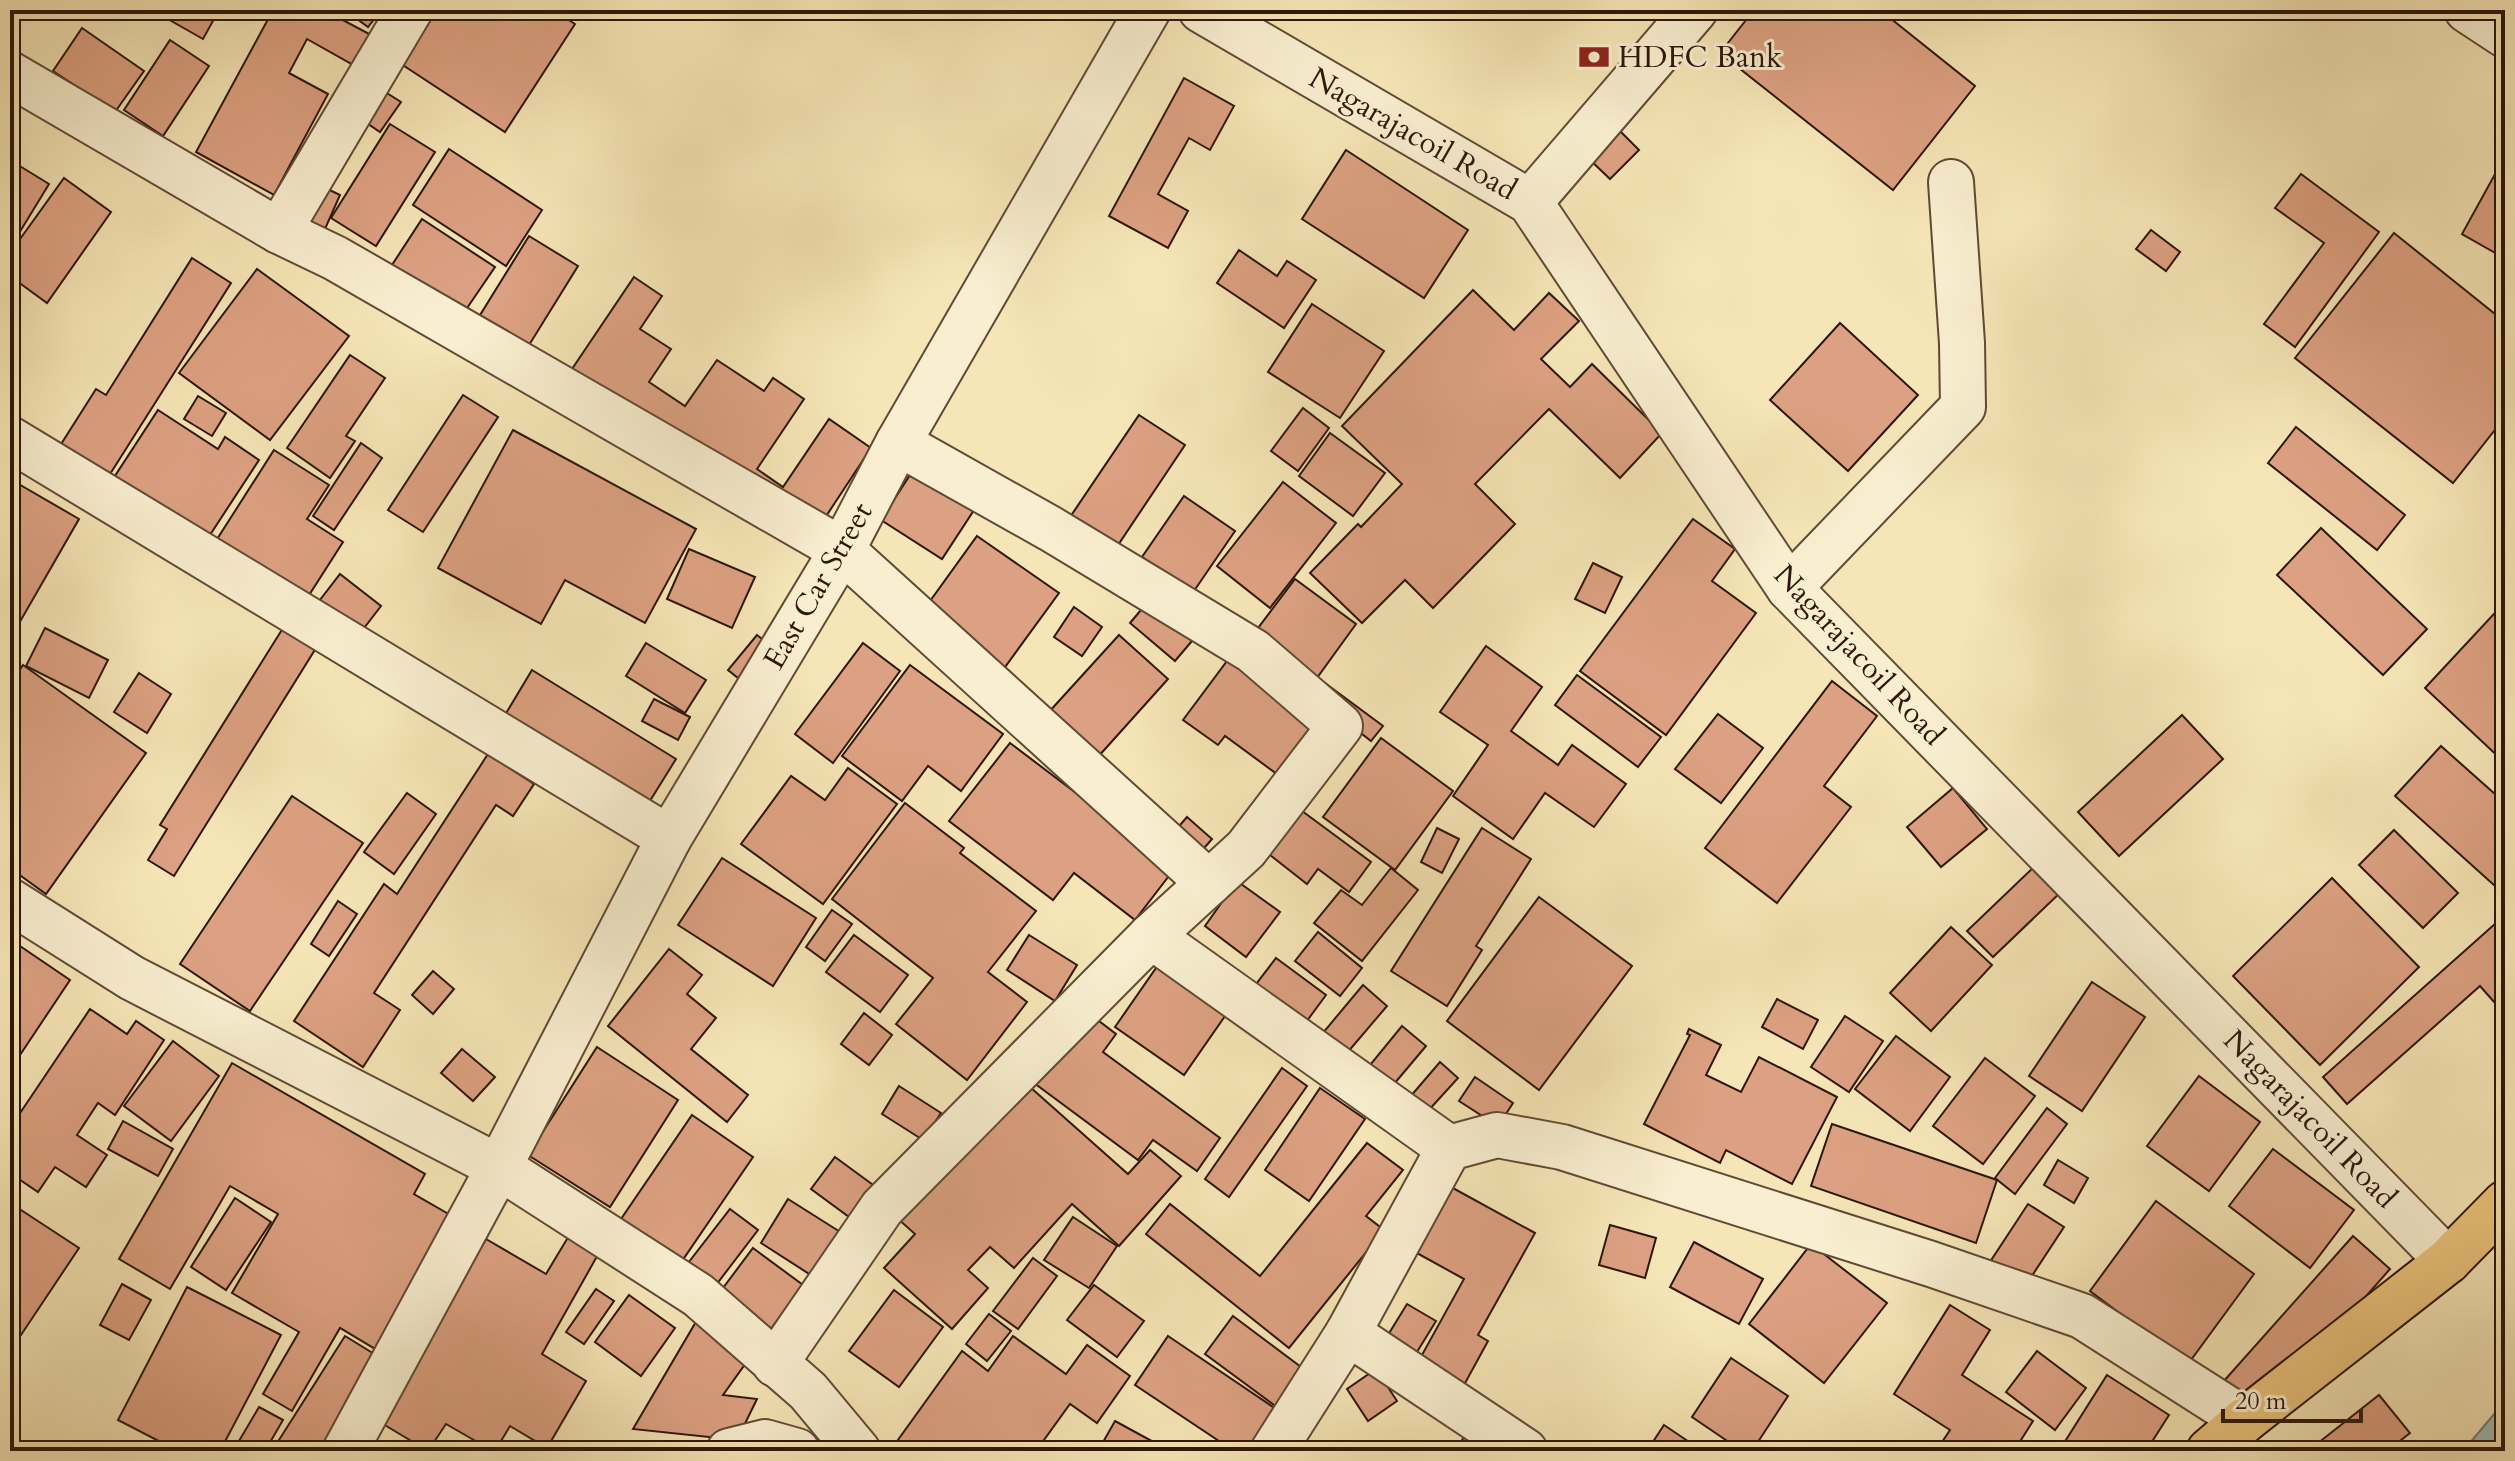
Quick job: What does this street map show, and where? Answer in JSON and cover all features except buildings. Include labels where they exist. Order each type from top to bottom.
[{"type":"main road","points":[[2209,1451],[2448,1261],[2505,1203]]},
{"type":"street","points":[[279,231],[410,10]]},
{"type":"street","name":"East Car Street","points":[[345,1451],[499,1167],[669,838],[842,550],[898,443],[1148,10]]},
{"type":"street","name":"Nagarajacoil Road","points":[[1201,10],[1530,202],[1789,588],[2448,1261]]},
{"type":"street","points":[[1530,202],[1695,10]]},
{"type":"street","points":[[2467,10],[2505,35]]},
{"type":"street","points":[[10,74],[279,231],[335,258],[842,550],[1209,883]]},
{"type":"street","points":[[1789,588],[1963,407],[1962,343],[1951,182]]},
{"type":"street","points":[[10,439],[669,838]]},
{"type":"street","points":[[775,1364],[882,1208],[1151,936],[1246,849],[1340,726],[1253,651],[1051,529],[898,443]]},
{"type":"street","points":[[10,901],[132,978],[499,1167],[698,1295],[808,1391],[858,1451]]},
{"type":"street","points":[[1151,936],[1449,1148]]},
{"type":"street","points":[[1273,1451],[1348,1333],[1449,1148],[1497,1135],[1562,1147],[1958,1273],[2082,1316],[2245,1420]]},
{"type":"street","points":[[1348,1333],[1525,1451]]},
{"type":"street","points":[[729,1451],[765,1442],[797,1451]]},
{"type":"water","points":[[2505,1401],[2505,1451],[2463,1451]]},
{"type":"place","name":"HDFC Bank","points":[[1594,57]]}]
